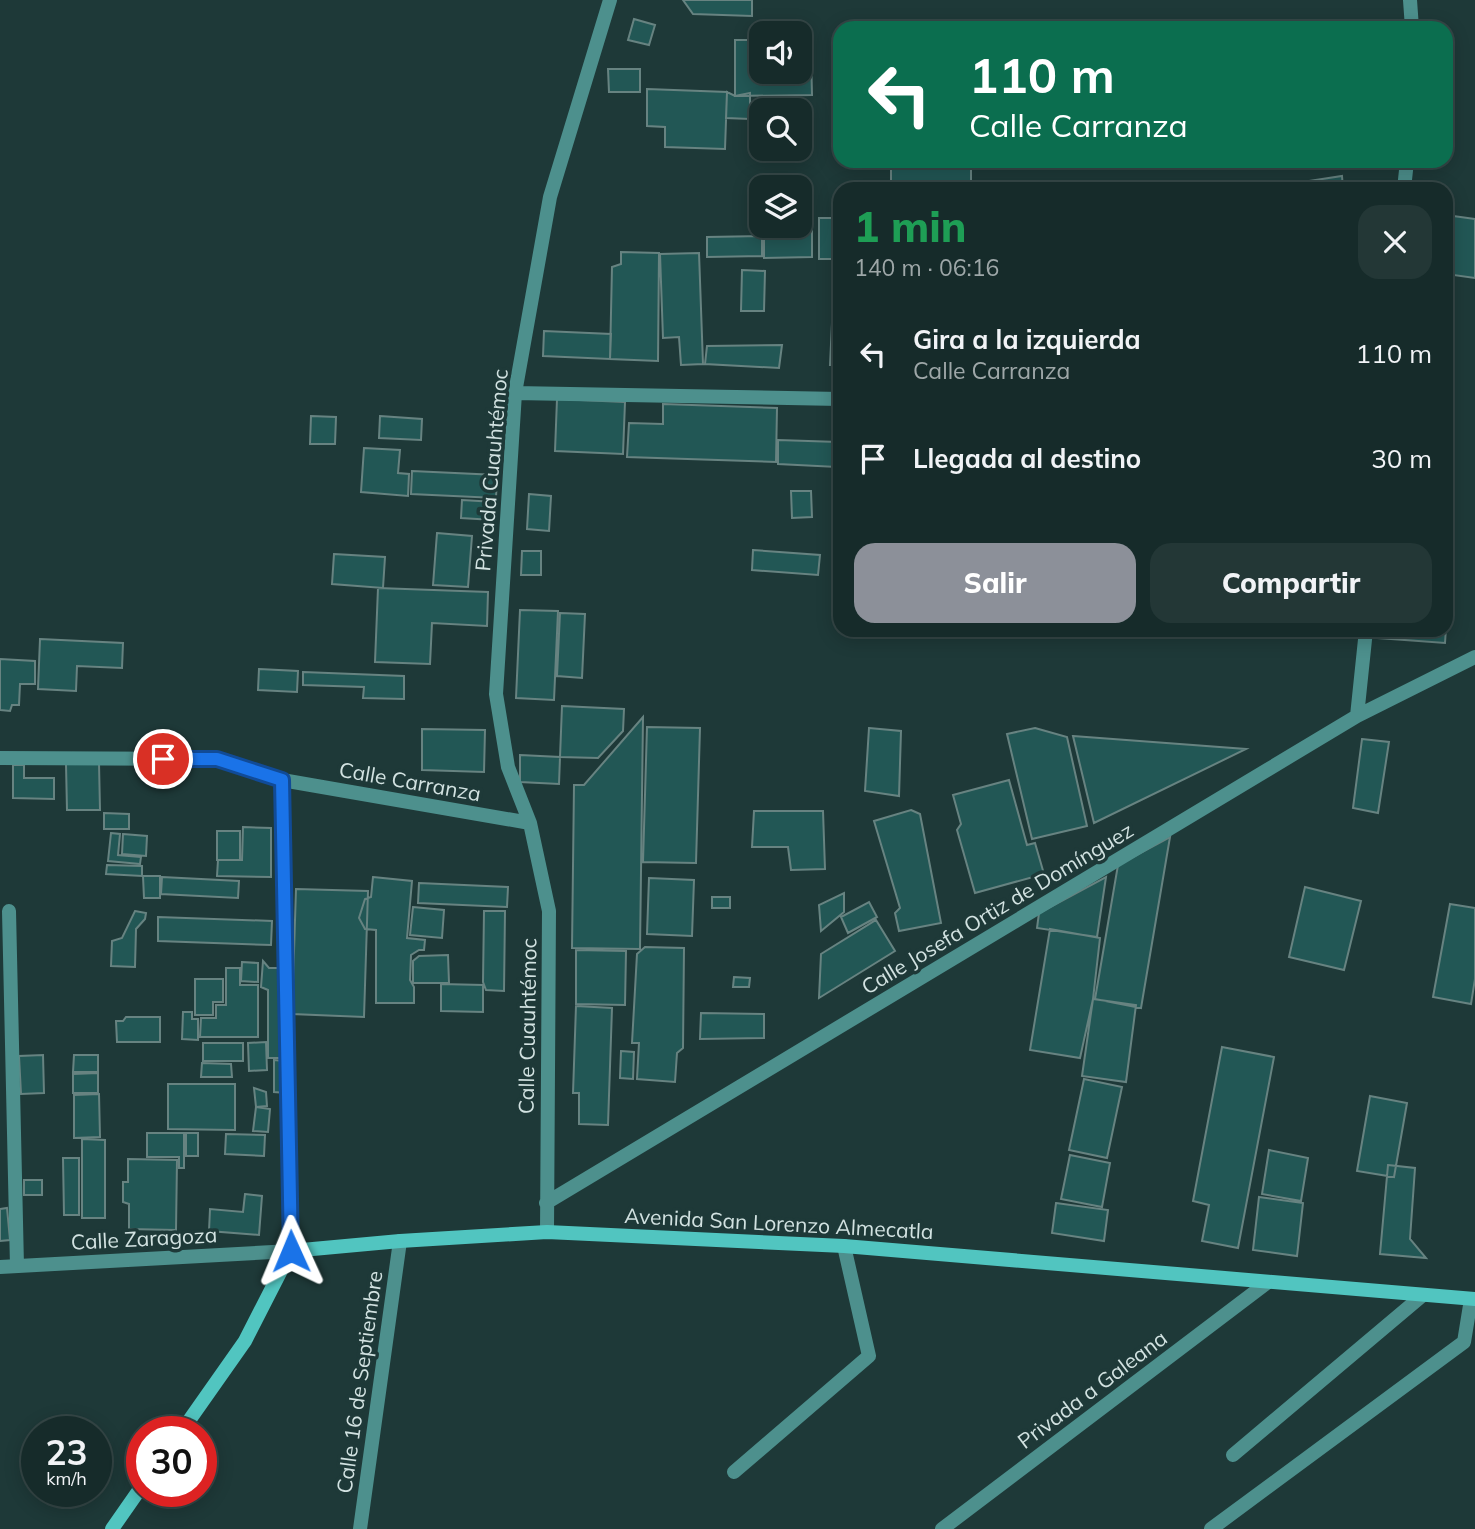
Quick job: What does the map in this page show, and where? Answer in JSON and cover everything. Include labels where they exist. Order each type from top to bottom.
[{"type":"main road","name":"Avenida San Lorenzo Almecatla","points":[[291,1251],[547,1232],[844,1245],[1473,1299]]},
{"type":"main road","points":[[192,1416],[245,1341],[291,1251]]},
{"type":"main road","points":[[112,1529],[127,1507]]},
{"type":"street","name":"Privada Cuauhtémoc","points":[[530,823],[508,767],[496,694],[515,393],[550,197],[610,0]]},
{"type":"street","points":[[1410,0],[1412,21]]},
{"type":"street","points":[[515,393],[833,399]]},
{"type":"street","points":[[1357,716],[1365,637]]},
{"type":"street","name":"Calle Josefa Ortiz de Domínguez","points":[[546,1203],[1357,716],[1475,657]]},
{"type":"street","name":"Calle Carranza","points":[[0,758],[217,759],[282,780],[530,823]]},
{"type":"street","points":[[282,780],[291,1251]]},
{"type":"street","name":"Calle Cuauhtémoc","points":[[530,823],[549,911],[547,1232]]},
{"type":"street","points":[[9,911],[17,1266]]},
{"type":"street","name":"Calle 16 de Septiembre","points":[[360,1529],[400,1241]]},
{"type":"street","points":[[734,1472],[869,1356],[844,1245]]},
{"type":"street","name":"Calle Zaragoza","points":[[0,1267],[291,1251]]},
{"type":"street","name":"Privada a Galeana","points":[[942,1529],[1268,1282]]},
{"type":"street","points":[[1233,1455],[1423,1295]]},
{"type":"street","points":[[1211,1529],[1464,1342],[1473,1299]]},
{"type":"building","points":[[683,0],[752,0],[752,16],[693,14]]},
{"type":"building","points":[[634,19],[655,25],[649,45],[628,40]]},
{"type":"building","points":[[735,40],[749,40],[749,84],[812,84],[812,95],[735,96]]},
{"type":"building","points":[[608,69],[640,69],[640,92],[609,92]]},
{"type":"building","points":[[647,89],[727,92],[725,149],[665,147],[665,127],[647,126]]},
{"type":"building","points":[[727,92],[735,96],[750,93],[749,119],[726,118]]},
{"type":"building","points":[[891,168],[971,168],[971,182],[891,182]]},
{"type":"building","points":[[1342,176],[1342,182],[1302,182]]},
{"type":"building","points":[[1453,216],[1475,219],[1475,278],[1453,275]]},
{"type":"building","points":[[819,218],[833,218],[833,259],[819,259]]},
{"type":"building","points":[[707,237],[762,238],[762,256],[707,257]]},
{"type":"building","points":[[764,238],[812,238],[812,257],[764,258]]},
{"type":"building","points":[[621,252],[659,253],[658,361],[610,359],[612,267],[621,264]]},
{"type":"building","points":[[699,253],[703,364],[681,365],[679,337],[663,338],[660,254]]},
{"type":"building","points":[[742,270],[765,271],[764,311],[741,311]]},
{"type":"building","points":[[832,323],[833,365],[830,365]]},
{"type":"building","points":[[544,331],[611,334],[610,359],[543,356]]},
{"type":"building","points":[[782,345],[779,368],[705,364],[707,346]]},
{"type":"building","points":[[557,399],[625,402],[623,454],[555,451]]},
{"type":"building","points":[[663,404],[777,408],[776,462],[627,457],[629,423],[663,424]]},
{"type":"building","points":[[311,416],[336,417],[335,444],[310,444]]},
{"type":"building","points":[[380,416],[422,419],[421,440],[379,438]]},
{"type":"building","points":[[778,440],[833,442],[833,467],[778,464]]},
{"type":"building","points":[[364,448],[400,450],[398,473],[409,474],[408,496],[361,492]]},
{"type":"building","points":[[412,471],[497,475],[496,498],[411,494]]},
{"type":"building","points":[[791,491],[811,491],[812,517],[792,518]]},
{"type":"building","points":[[529,494],[551,496],[549,531],[527,529]]},
{"type":"building","points":[[462,500],[495,502],[493,520],[461,518]]},
{"type":"building","points":[[437,533],[472,536],[468,587],[433,585]]},
{"type":"building","points":[[753,550],[820,555],[818,575],[752,570]]},
{"type":"building","points":[[522,551],[541,551],[541,575],[521,575]]},
{"type":"building","points":[[334,554],[385,557],[383,588],[332,584]]},
{"type":"building","points":[[378,588],[488,592],[487,626],[432,623],[430,664],[375,662]]},
{"type":"building","points":[[520,610],[558,611],[554,700],[516,698]]},
{"type":"building","points":[[560,613],[585,614],[582,678],[557,676]]},
{"type":"building","points":[[1378,637],[1445,637],[1445,643]]},
{"type":"building","points":[[40,639],[123,643],[122,668],[77,666],[76,691],[38,689]]},
{"type":"building","points":[[0,659],[35,661],[35,684],[20,684],[19,705],[12,705],[10,711],[0,710]]},
{"type":"building","points":[[259,669],[298,671],[297,692],[258,690]]},
{"type":"building","points":[[303,672],[404,676],[404,699],[363,698],[364,687],[303,685]]},
{"type":"building","points":[[562,706],[624,709],[623,731],[598,758],[560,757]]},
{"type":"building","points":[[643,717],[640,949],[572,948],[574,785],[584,785]]},
{"type":"building","points":[[647,727],[700,728],[696,863],[643,862]]},
{"type":"building","points":[[869,728],[901,731],[899,796],[865,791]]},
{"type":"building","points":[[1035,728],[1067,737],[1087,826],[1032,839],[1007,734]]},
{"type":"building","points":[[422,729],[485,730],[484,772],[422,770]]},
{"type":"building","points":[[1073,736],[1246,749],[1094,823]]},
{"type":"building","points":[[1362,739],[1389,742],[1378,813],[1353,808]]},
{"type":"building","points":[[520,755],[560,757],[559,784],[520,782]]},
{"type":"building","points":[[99,763],[100,810],[67,810],[66,764]]},
{"type":"building","points":[[13,765],[24,765],[24,778],[54,778],[54,799],[13,798]]},
{"type":"building","points":[[1009,780],[1027,845],[1035,843],[1044,874],[975,893],[957,830],[961,824],[953,795]]},
{"type":"building","points":[[911,810],[920,814],[941,923],[899,931],[895,913],[900,908],[874,821]]},
{"type":"building","points":[[754,811],[823,811],[825,869],[791,870],[788,847],[752,847]]},
{"type":"building","points":[[104,813],[129,814],[129,829],[104,829]]},
{"type":"building","points":[[243,827],[271,828],[271,877],[217,876],[218,860],[242,860]]},
{"type":"building","points":[[217,831],[240,831],[240,860],[217,860]]},
{"type":"building","points":[[111,833],[120,834],[118,855],[141,857],[140,864],[108,861]]},
{"type":"building","points":[[123,834],[147,836],[146,856],[122,854]]},
{"type":"building","points":[[1170,837],[1141,1008],[1095,999],[1118,865]]},
{"type":"building","points":[[107,865],[142,866],[142,876],[106,874]]},
{"type":"building","points":[[143,876],[160,876],[160,898],[144,898]]},
{"type":"building","points":[[162,877],[239,881],[238,898],[161,894]]},
{"type":"building","points":[[373,877],[412,881],[407,938],[425,940],[424,950],[411,955],[410,980],[414,987],[414,1003],[376,1003],[376,930],[365,929],[359,918],[365,899],[371,897]]},
{"type":"building","points":[[1106,877],[1097,937],[1037,928],[1039,913]]},
{"type":"building","points":[[649,878],[694,880],[692,936],[647,934]]},
{"type":"building","points":[[419,883],[508,887],[507,907],[418,903]]},
{"type":"building","points":[[1305,887],[1361,901],[1344,970],[1289,957]]},
{"type":"building","points":[[296,889],[368,891],[364,1017],[292,1014]]},
{"type":"building","points":[[844,893],[844,912],[821,931],[819,905]]},
{"type":"building","points":[[712,897],[730,897],[730,908],[712,908]]},
{"type":"building","points":[[869,902],[877,917],[848,933],[841,917]]},
{"type":"building","points":[[1450,904],[1475,908],[1475,979],[1471,1004],[1433,997]]},
{"type":"building","points":[[413,907],[444,910],[442,938],[410,935]]},
{"type":"building","points":[[135,911],[146,913],[145,919],[136,929],[135,967],[111,966],[112,941],[122,938]]},
{"type":"building","points":[[484,911],[505,911],[504,991],[486,990],[483,982]]},
{"type":"building","points":[[158,917],[272,921],[271,945],[158,941]]},
{"type":"building","points":[[876,920],[895,951],[819,998],[821,954]]},
{"type":"building","points":[[1050,929],[1100,938],[1093,999],[1080,1058],[1030,1050]]},
{"type":"building","points":[[645,947],[684,948],[683,1048],[677,1053],[675,1082],[637,1079],[639,1043],[632,1043],[637,954]]},
{"type":"building","points":[[576,950],[626,951],[625,1005],[576,1004]]},
{"type":"building","points":[[448,955],[449,983],[413,983],[413,961],[419,956]]},
{"type":"building","points":[[263,961],[269,968],[284,968],[285,1058],[268,1058],[268,990],[261,987]]},
{"type":"building","points":[[242,962],[258,963],[258,982],[241,981]]},
{"type":"building","points":[[226,968],[240,968],[240,985],[258,985],[258,1037],[200,1037],[201,1018],[216,1018],[216,1005],[226,1005]]},
{"type":"building","points":[[734,977],[750,978],[749,987],[733,987]]},
{"type":"building","points":[[195,979],[223,979],[223,1002],[213,1002],[213,1015],[195,1015]]},
{"type":"building","points":[[441,984],[483,985],[483,1012],[441,1011]]},
{"type":"building","points":[[1093,999],[1136,1005],[1126,1082],[1082,1076]]},
{"type":"building","points":[[576,1006],[612,1008],[608,1125],[579,1124],[579,1093],[573,1093]]},
{"type":"building","points":[[183,1012],[192,1012],[192,1019],[198,1019],[198,1040],[182,1039]]},
{"type":"building","points":[[701,1013],[764,1014],[764,1038],[700,1039]]},
{"type":"building","points":[[126,1017],[160,1017],[160,1042],[117,1042],[116,1021],[123,1021]]},
{"type":"building","points":[[266,1042],[267,1070],[249,1071],[248,1043]]},
{"type":"building","points":[[203,1043],[243,1043],[243,1061],[203,1061]]},
{"type":"building","points":[[1222,1047],[1274,1057],[1238,1248],[1202,1241],[1209,1205],[1193,1201]]},
{"type":"building","points":[[621,1051],[634,1052],[633,1079],[620,1078]]},
{"type":"building","points":[[43,1055],[44,1093],[21,1094],[19,1056]]},
{"type":"building","points":[[74,1055],[98,1055],[98,1072],[73,1072]]},
{"type":"building","points":[[274,1060],[284,1061],[286,1093],[274,1092]]},
{"type":"building","points":[[202,1063],[231,1064],[232,1077],[201,1077]]},
{"type":"building","points":[[98,1073],[98,1093],[73,1093],[73,1074]]},
{"type":"building","points":[[1084,1079],[1122,1087],[1107,1158],[1069,1150]]},
{"type":"building","points":[[168,1084],[235,1084],[235,1130],[168,1129]]},
{"type":"building","points":[[254,1088],[266,1092],[267,1106],[256,1107]]},
{"type":"building","points":[[99,1094],[100,1137],[74,1138],[74,1095]]},
{"type":"building","points":[[1370,1096],[1407,1103],[1394,1177],[1357,1171]]},
{"type":"building","points":[[256,1107],[270,1109],[268,1132],[253,1131]]},
{"type":"building","points":[[147,1133],[184,1133],[184,1168],[179,1168],[179,1157],[147,1157]]},
{"type":"building","points":[[186,1133],[198,1133],[198,1156],[186,1156]]},
{"type":"building","points":[[226,1134],[265,1135],[264,1156],[225,1154]]},
{"type":"building","points":[[82,1139],[105,1140],[105,1218],[82,1218]]},
{"type":"building","points":[[1269,1150],[1308,1158],[1301,1201],[1262,1194]]},
{"type":"building","points":[[1070,1155],[1110,1163],[1102,1207],[1061,1199]]},
{"type":"building","points":[[63,1158],[79,1158],[79,1215],[64,1215]]},
{"type":"building","points":[[128,1159],[177,1160],[176,1230],[129,1229],[129,1204],[123,1202],[123,1182],[128,1182]]},
{"type":"building","points":[[1388,1165],[1415,1168],[1410,1239],[1426,1258],[1380,1254]]},
{"type":"building","points":[[24,1180],[42,1180],[42,1195],[24,1195]]},
{"type":"building","points":[[245,1194],[262,1196],[259,1235],[209,1231],[210,1209],[243,1212]]},
{"type":"building","points":[[1259,1197],[1303,1203],[1297,1256],[1253,1250]]},
{"type":"building","points":[[1056,1203],[1108,1210],[1104,1241],[1052,1233]]},
{"type":"building","points":[[7,1208],[10,1240],[0,1241],[0,1209]]},
{"type":"route","points":[[163,759],[217,759],[282,780],[291,1251]]}]
